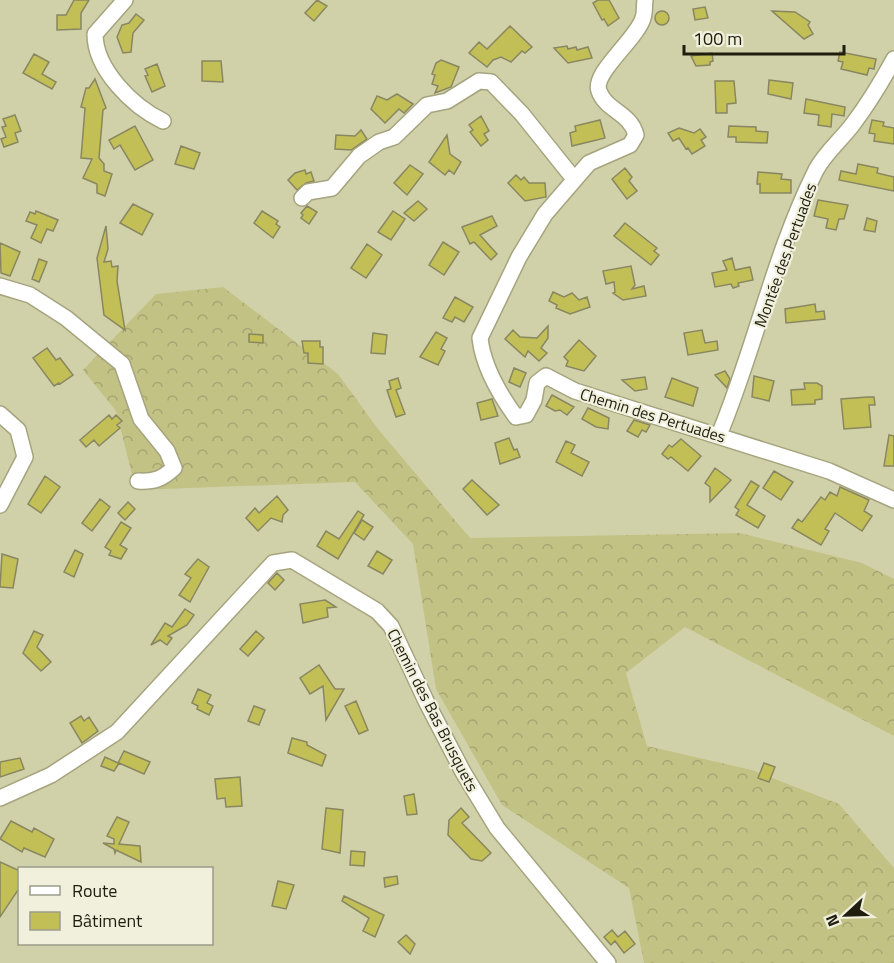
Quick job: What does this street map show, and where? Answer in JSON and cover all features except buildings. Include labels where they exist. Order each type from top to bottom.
[{"type":"street","points":[[125,0],[95,34],[95,49],[111,76],[149,114],[163,121]]},
{"type":"street","name":"Chemin des Pertuades","points":[[645,0],[643,20],[625,48],[598,77],[598,90],[606,102],[633,123],[636,135],[630,145],[589,163],[545,214],[519,257],[480,338],[482,352],[505,402],[516,417],[526,415],[534,400],[537,383],[546,376],[575,391],[829,471],[894,500]]},
{"type":"street","name":"Montée des Pertuades","points":[[719,435],[737,394],[806,193],[818,167],[854,123],[894,58]]},
{"type":"street","points":[[302,198],[308,192],[332,188],[359,156],[379,142],[394,137],[427,105],[447,101],[479,81],[491,82],[522,114],[574,179]]},
{"type":"street","points":[[0,286],[30,295],[66,318],[122,364],[141,419],[167,451],[174,468],[164,478],[151,482],[138,481]]},
{"type":"street","points":[[0,414],[18,430],[25,457],[0,505]]},
{"type":"street","name":"Chemin des Bas Brusquets","points":[[0,798],[51,775],[117,732],[273,563],[292,560],[377,611],[391,626],[426,701],[463,772],[496,828],[608,963]]},
{"type":"green space","points":[[223,287],[338,374],[378,429],[470,538],[740,533],[862,563],[894,579],[894,736],[685,627],[626,673],[647,746],[752,770],[839,804],[894,868],[894,963],[644,963],[629,888],[502,805],[436,689],[413,544],[355,482],[136,490],[116,411],[83,370],[156,294]]}]
